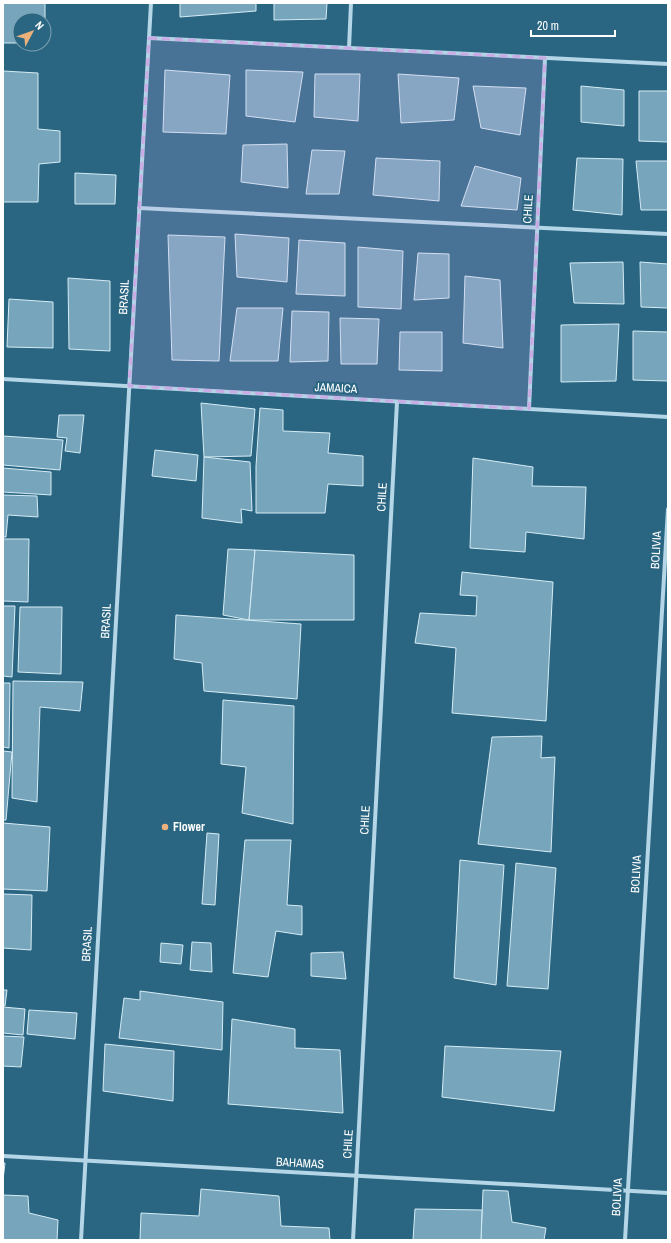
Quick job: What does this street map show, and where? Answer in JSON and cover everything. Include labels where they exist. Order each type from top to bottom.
[{"type":"street","name":"BRASIL","points":[[81,1240],[151,3]]},
{"type":"street","points":[[349,48],[351,3]]},
{"type":"street","points":[[149,38],[668,64]]},
{"type":"street","name":"CHILE","points":[[529,410],[545,58]]},
{"type":"street","points":[[139,208],[668,234]]},
{"type":"street","name":"JAMAICA","points":[[3,379],[668,417]]},
{"type":"street","name":"CHILE","points":[[353,1240],[397,402]]},
{"type":"street","name":"BOLIVIA","points":[[624,1240],[668,509]]},
{"type":"street","name":"BAHAMAS","points":[[3,1156],[668,1193]]},
{"type":"highlighted area","points":[[149,38],[545,58],[529,409],[129,386]]},
{"type":"building","points":[[3,3],[45,3],[45,12],[12,12],[12,43],[3,43]]},
{"type":"building","points":[[180,3],[256,3],[256,11],[180,17]]},
{"type":"building","points":[[274,3],[327,3],[326,19],[274,20]]},
{"type":"building","points":[[165,70],[230,75],[226,134],[163,132]]},
{"type":"building","points":[[246,70],[303,72],[295,122],[246,116]]},
{"type":"building","points":[[3,71],[38,73],[38,129],[60,131],[60,162],[39,164],[38,202],[3,202]]},
{"type":"building","points":[[315,74],[360,74],[358,121],[314,117]]},
{"type":"building","points":[[398,74],[459,78],[454,120],[401,123]]},
{"type":"building","points":[[473,86],[526,88],[520,135],[481,128]]},
{"type":"building","points":[[581,86],[624,90],[624,126],[581,122]]},
{"type":"building","points":[[639,91],[668,91],[668,142],[639,141]]},
{"type":"building","points":[[287,144],[288,188],[241,182],[243,145]]},
{"type":"building","points":[[312,150],[345,151],[339,194],[306,194]]},
{"type":"building","points":[[376,158],[440,161],[439,201],[373,195]]},
{"type":"building","points":[[577,158],[623,159],[622,215],[573,210]]},
{"type":"building","points":[[636,161],[668,161],[668,210],[641,210]]},
{"type":"building","points":[[475,166],[521,178],[517,210],[461,206]]},
{"type":"building","points":[[75,173],[116,175],[115,204],[75,204]]},
{"type":"building","points":[[235,234],[289,238],[287,282],[237,277]]},
{"type":"building","points":[[168,235],[225,237],[219,361],[172,360]]},
{"type":"building","points":[[299,240],[345,243],[345,296],[296,294]]},
{"type":"building","points":[[358,247],[403,251],[401,309],[358,307]]},
{"type":"building","points":[[418,253],[449,254],[449,298],[414,300]]},
{"type":"building","points":[[623,262],[624,304],[574,303],[570,263]]},
{"type":"building","points":[[640,262],[668,264],[668,308],[641,307]]},
{"type":"building","points":[[465,276],[500,280],[503,348],[463,343]]},
{"type":"building","points":[[68,278],[110,281],[110,351],[69,349]]},
{"type":"building","points":[[9,299],[53,302],[53,348],[7,347]]},
{"type":"building","points":[[237,308],[283,308],[278,361],[230,361]]},
{"type":"building","points":[[292,311],[329,312],[328,361],[290,362]]},
{"type":"building","points":[[340,318],[379,319],[377,364],[341,364]]},
{"type":"building","points":[[619,324],[616,381],[561,382],[561,325]]},
{"type":"building","points":[[633,331],[668,332],[668,381],[633,380]]},
{"type":"building","points":[[400,332],[442,332],[442,371],[399,370]]},
{"type":"building","points":[[201,403],[255,409],[251,456],[204,457]]},
{"type":"building","points":[[260,408],[283,410],[283,431],[330,433],[328,453],[363,456],[363,486],[328,484],[325,513],[256,513],[256,466]]},
{"type":"building","points":[[59,415],[84,415],[80,453],[65,451],[67,438],[57,437]]},
{"type":"building","points":[[3,436],[63,440],[60,470],[3,465]]},
{"type":"building","points":[[155,450],[198,455],[196,481],[152,476]]},
{"type":"building","points":[[204,457],[250,462],[252,511],[241,509],[242,523],[202,518]]},
{"type":"building","points":[[473,458],[533,467],[532,486],[586,487],[584,539],[526,532],[525,552],[470,548]]},
{"type":"building","points":[[3,468],[51,472],[51,495],[3,492]]},
{"type":"building","points":[[3,495],[37,496],[38,517],[8,515],[6,537],[3,537]]},
{"type":"building","points":[[3,539],[29,539],[28,602],[3,601]]},
{"type":"building","points":[[228,549],[255,550],[249,620],[223,615]]},
{"type":"building","points":[[255,550],[354,555],[354,620],[249,620]]},
{"type":"building","points":[[462,572],[553,582],[546,721],[452,713],[456,648],[415,643],[420,613],[476,616],[477,596],[460,595]]},
{"type":"building","points":[[3,606],[15,606],[12,677],[3,676]]},
{"type":"building","points":[[20,607],[62,607],[61,674],[18,672]]},
{"type":"building","points":[[176,615],[301,624],[297,699],[204,691],[202,663],[174,659]]},
{"type":"building","points":[[13,681],[83,682],[80,711],[40,707],[37,802],[12,798]]},
{"type":"building","points":[[3,683],[10,683],[9,748],[3,747]]},
{"type":"building","points":[[223,700],[294,706],[293,824],[242,813],[246,767],[221,764]]},
{"type":"building","points":[[542,736],[541,758],[555,757],[551,852],[478,844],[492,737]]},
{"type":"building","points":[[3,751],[12,752],[6,820],[3,820]]},
{"type":"building","points":[[3,823],[50,827],[47,891],[3,889]]},
{"type":"building","points":[[207,833],[219,834],[215,905],[202,904]]},
{"type":"building","points":[[245,840],[291,840],[287,905],[302,906],[302,935],[276,931],[268,977],[233,973]]},
{"type":"building","points":[[460,860],[504,865],[496,985],[454,978]]},
{"type":"building","points":[[516,863],[556,868],[548,989],[507,986]]},
{"type":"building","points":[[3,894],[32,895],[31,950],[3,948]]},
{"type":"building","points":[[192,942],[211,943],[212,972],[190,970]]},
{"type":"building","points":[[161,943],[183,945],[181,964],[160,962]]},
{"type":"building","points":[[343,952],[346,979],[311,976],[311,953]]},
{"type":"building","points":[[3,990],[7,990],[5,1006],[3,1005]]},
{"type":"building","points":[[140,991],[223,1002],[222,1050],[119,1038],[124,998],[140,1000]]},
{"type":"building","points":[[3,1007],[25,1009],[23,1035],[3,1033]]},
{"type":"building","points":[[29,1010],[77,1013],[75,1039],[27,1034]]},
{"type":"building","points":[[232,1019],[295,1029],[295,1048],[340,1050],[343,1113],[228,1104]]},
{"type":"building","points":[[3,1036],[24,1037],[21,1067],[3,1066]]},
{"type":"building","points":[[105,1044],[174,1051],[173,1101],[103,1091]]},
{"type":"building","points":[[445,1046],[561,1051],[554,1111],[442,1097]]},
{"type":"building","points":[[3,1163],[5,1163],[3,1180]]},
{"type":"building","points":[[201,1189],[279,1196],[281,1226],[329,1228],[330,1240],[140,1240],[141,1213],[199,1216]]},
{"type":"building","points":[[483,1190],[508,1191],[512,1222],[546,1228],[544,1240],[481,1240]]},
{"type":"building","points":[[3,1195],[28,1196],[29,1213],[58,1220],[57,1240],[3,1240]]},
{"type":"building","points":[[415,1209],[482,1210],[481,1240],[413,1240]]},
{"type":"place","name":"Flower","points":[[165,827]]}]
